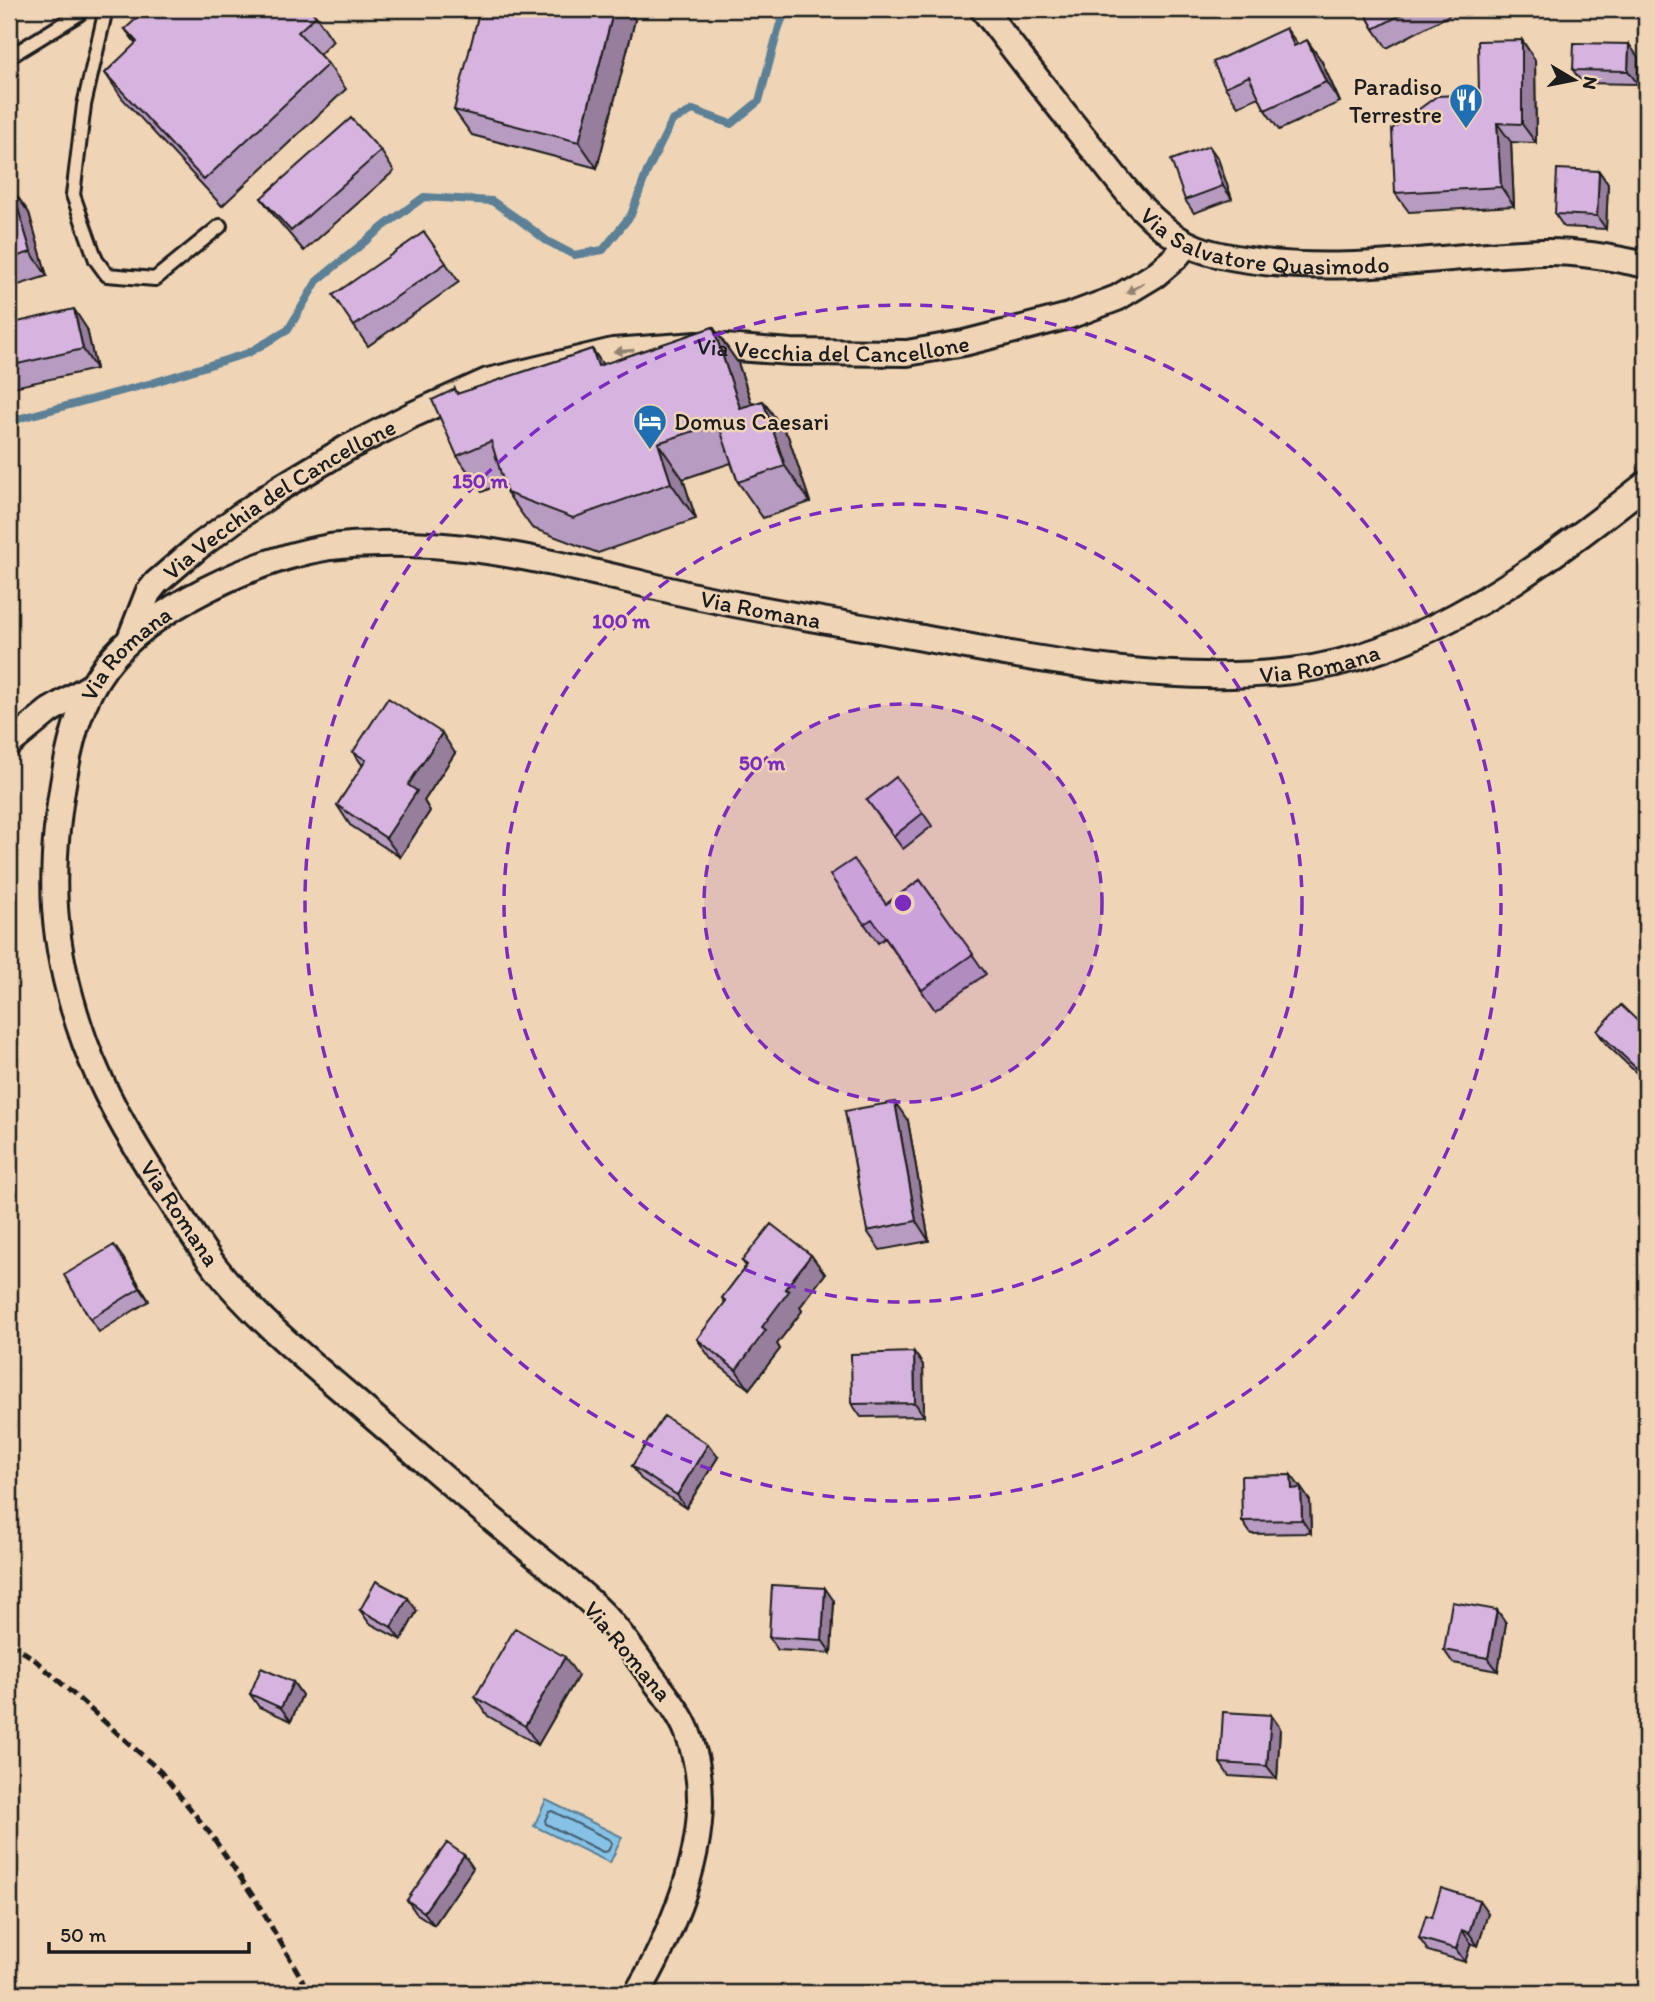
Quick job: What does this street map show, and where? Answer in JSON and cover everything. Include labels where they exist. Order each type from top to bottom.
[{"type":"street","name":"Via Salvatore Quasimodo","points":[[983,9],[1134,200],[1150,217],[1186,245],[1227,257],[1307,267],[1395,264],[1544,252],[1591,254],[1646,265]]},
{"type":"street","name":"Via Vecchia del Cancellone","points":[[130,639],[148,593],[156,583],[241,515],[347,448],[488,381],[613,351],[697,345],[791,352],[907,353],[964,343],[1069,316],[1117,298],[1155,275],[1186,245]]},
{"type":"street","name":"Via Romana","points":[[637,1993],[663,1946],[696,1851],[700,1820],[699,1776],[682,1719],[605,1616],[290,1346],[217,1269],[136,1149],[91,1058],[69,992],[58,944],[53,902],[54,859],[61,797],[76,725],[82,706],[108,663],[130,639],[181,603],[270,563],[329,547],[402,544],[522,556],[697,597],[1102,668],[1177,676],[1294,671],[1353,660],[1418,635],[1498,590],[1576,538],[1646,484]]},
{"type":"street","points":[[9,744],[49,711],[94,685]]},
{"type":"lane","points":[[9,57],[79,14],[80,9]]},
{"type":"lane","points":[[106,9],[84,106],[73,195],[96,260],[107,275],[155,279],[219,226]]},
{"type":"water","points":[[546,1800],[622,1837],[610,1863],[534,1826]]},
{"type":"building","points":[[147,9],[309,9],[316,16],[298,32],[328,64],[204,180],[105,73],[137,42],[125,29]]},
{"type":"building","points":[[480,9],[614,9],[579,142],[454,110]]},
{"type":"building","points":[[1363,9],[1412,9],[1374,29]]},
{"type":"building","points":[[1286,28],[1294,46],[1307,40],[1326,82],[1265,110],[1249,76],[1225,87],[1213,62]]},
{"type":"building","points":[[1522,40],[1522,124],[1497,123],[1501,187],[1395,193],[1392,129],[1437,96],[1479,94],[1478,41]]},
{"type":"building","points":[[1574,43],[1629,44],[1628,71],[1573,70]]},
{"type":"building","points":[[351,118],[381,151],[291,231],[261,198]]},
{"type":"building","points":[[1209,146],[1223,186],[1185,200],[1171,160]]},
{"type":"building","points":[[1557,169],[1599,171],[1597,216],[1555,214]]},
{"type":"building","points":[[12,189],[31,252],[9,259],[9,190]]},
{"type":"building","points":[[424,232],[446,263],[354,326],[333,295]]},
{"type":"building","points":[[74,309],[83,349],[9,366],[9,324]]},
{"type":"building","name":"Domus Caesari","points":[[713,327],[740,408],[763,401],[785,466],[738,482],[718,423],[658,443],[671,483],[573,518],[507,493],[491,441],[457,456],[432,400],[455,389],[457,394],[592,349],[598,366]]},
{"type":"building","points":[[388,698],[442,733],[408,785],[417,791],[386,838],[337,805],[366,760],[353,752]]},
{"type":"building","points":[[896,777],[923,813],[894,836],[867,800]]},
{"type":"building","points":[[854,859],[886,904],[920,880],[973,954],[922,990],[872,919],[864,924],[830,875]]},
{"type":"building","points":[[1621,1005],[1646,1029],[1646,1057],[1636,1068],[1597,1031]]},
{"type":"building","points":[[895,1102],[916,1221],[867,1231],[845,1111]]},
{"type":"building","points":[[1646,1182],[1646,1201],[1640,1198]]},
{"type":"building","points":[[771,1224],[811,1255],[785,1289],[789,1291],[762,1327],[766,1330],[736,1370],[697,1339],[726,1301],[722,1298],[747,1265],[742,1261]]},
{"type":"building","points":[[114,1245],[140,1288],[90,1319],[64,1275]]},
{"type":"building","points":[[914,1352],[915,1403],[852,1404],[851,1354]]},
{"type":"building","points":[[664,1416],[708,1444],[677,1495],[632,1466]]},
{"type":"building","points":[[1291,1475],[1292,1489],[1301,1488],[1302,1520],[1242,1521],[1241,1476]]},
{"type":"building","points":[[376,1581],[408,1598],[391,1627],[360,1610]]},
{"type":"building","points":[[772,1585],[825,1588],[822,1640],[769,1637]]},
{"type":"building","points":[[1452,1602],[1497,1610],[1488,1658],[1444,1650]]},
{"type":"building","points":[[515,1628],[565,1657],[525,1726],[475,1697]]},
{"type":"building","points":[[261,1668],[293,1682],[281,1708],[250,1694]]},
{"type":"building","points":[[1223,1712],[1271,1715],[1267,1766],[1220,1763]]},
{"type":"building","points":[[447,1843],[464,1855],[424,1912],[407,1900]]},
{"type":"building","points":[[1441,1888],[1479,1900],[1469,1933],[1462,1930],[1456,1949],[1419,1938],[1426,1915],[1432,1917]]},
{"type":"waterway","points":[[9,424],[21,418],[152,383],[248,353],[288,330],[317,281],[424,197],[492,201],[547,241],[574,255],[603,250],[631,215],[646,174],[672,121],[693,110],[731,124],[759,101],[786,9]]},
{"type":"railway","points":[[9,1642],[34,1659],[161,1772],[212,1836],[257,1902],[310,1993]]},
{"type":"place","name":"Paradiso Terrestre","points":[[1466,130]]},
{"type":"place","name":"Domus Caesari","points":[[650,451]]}]
